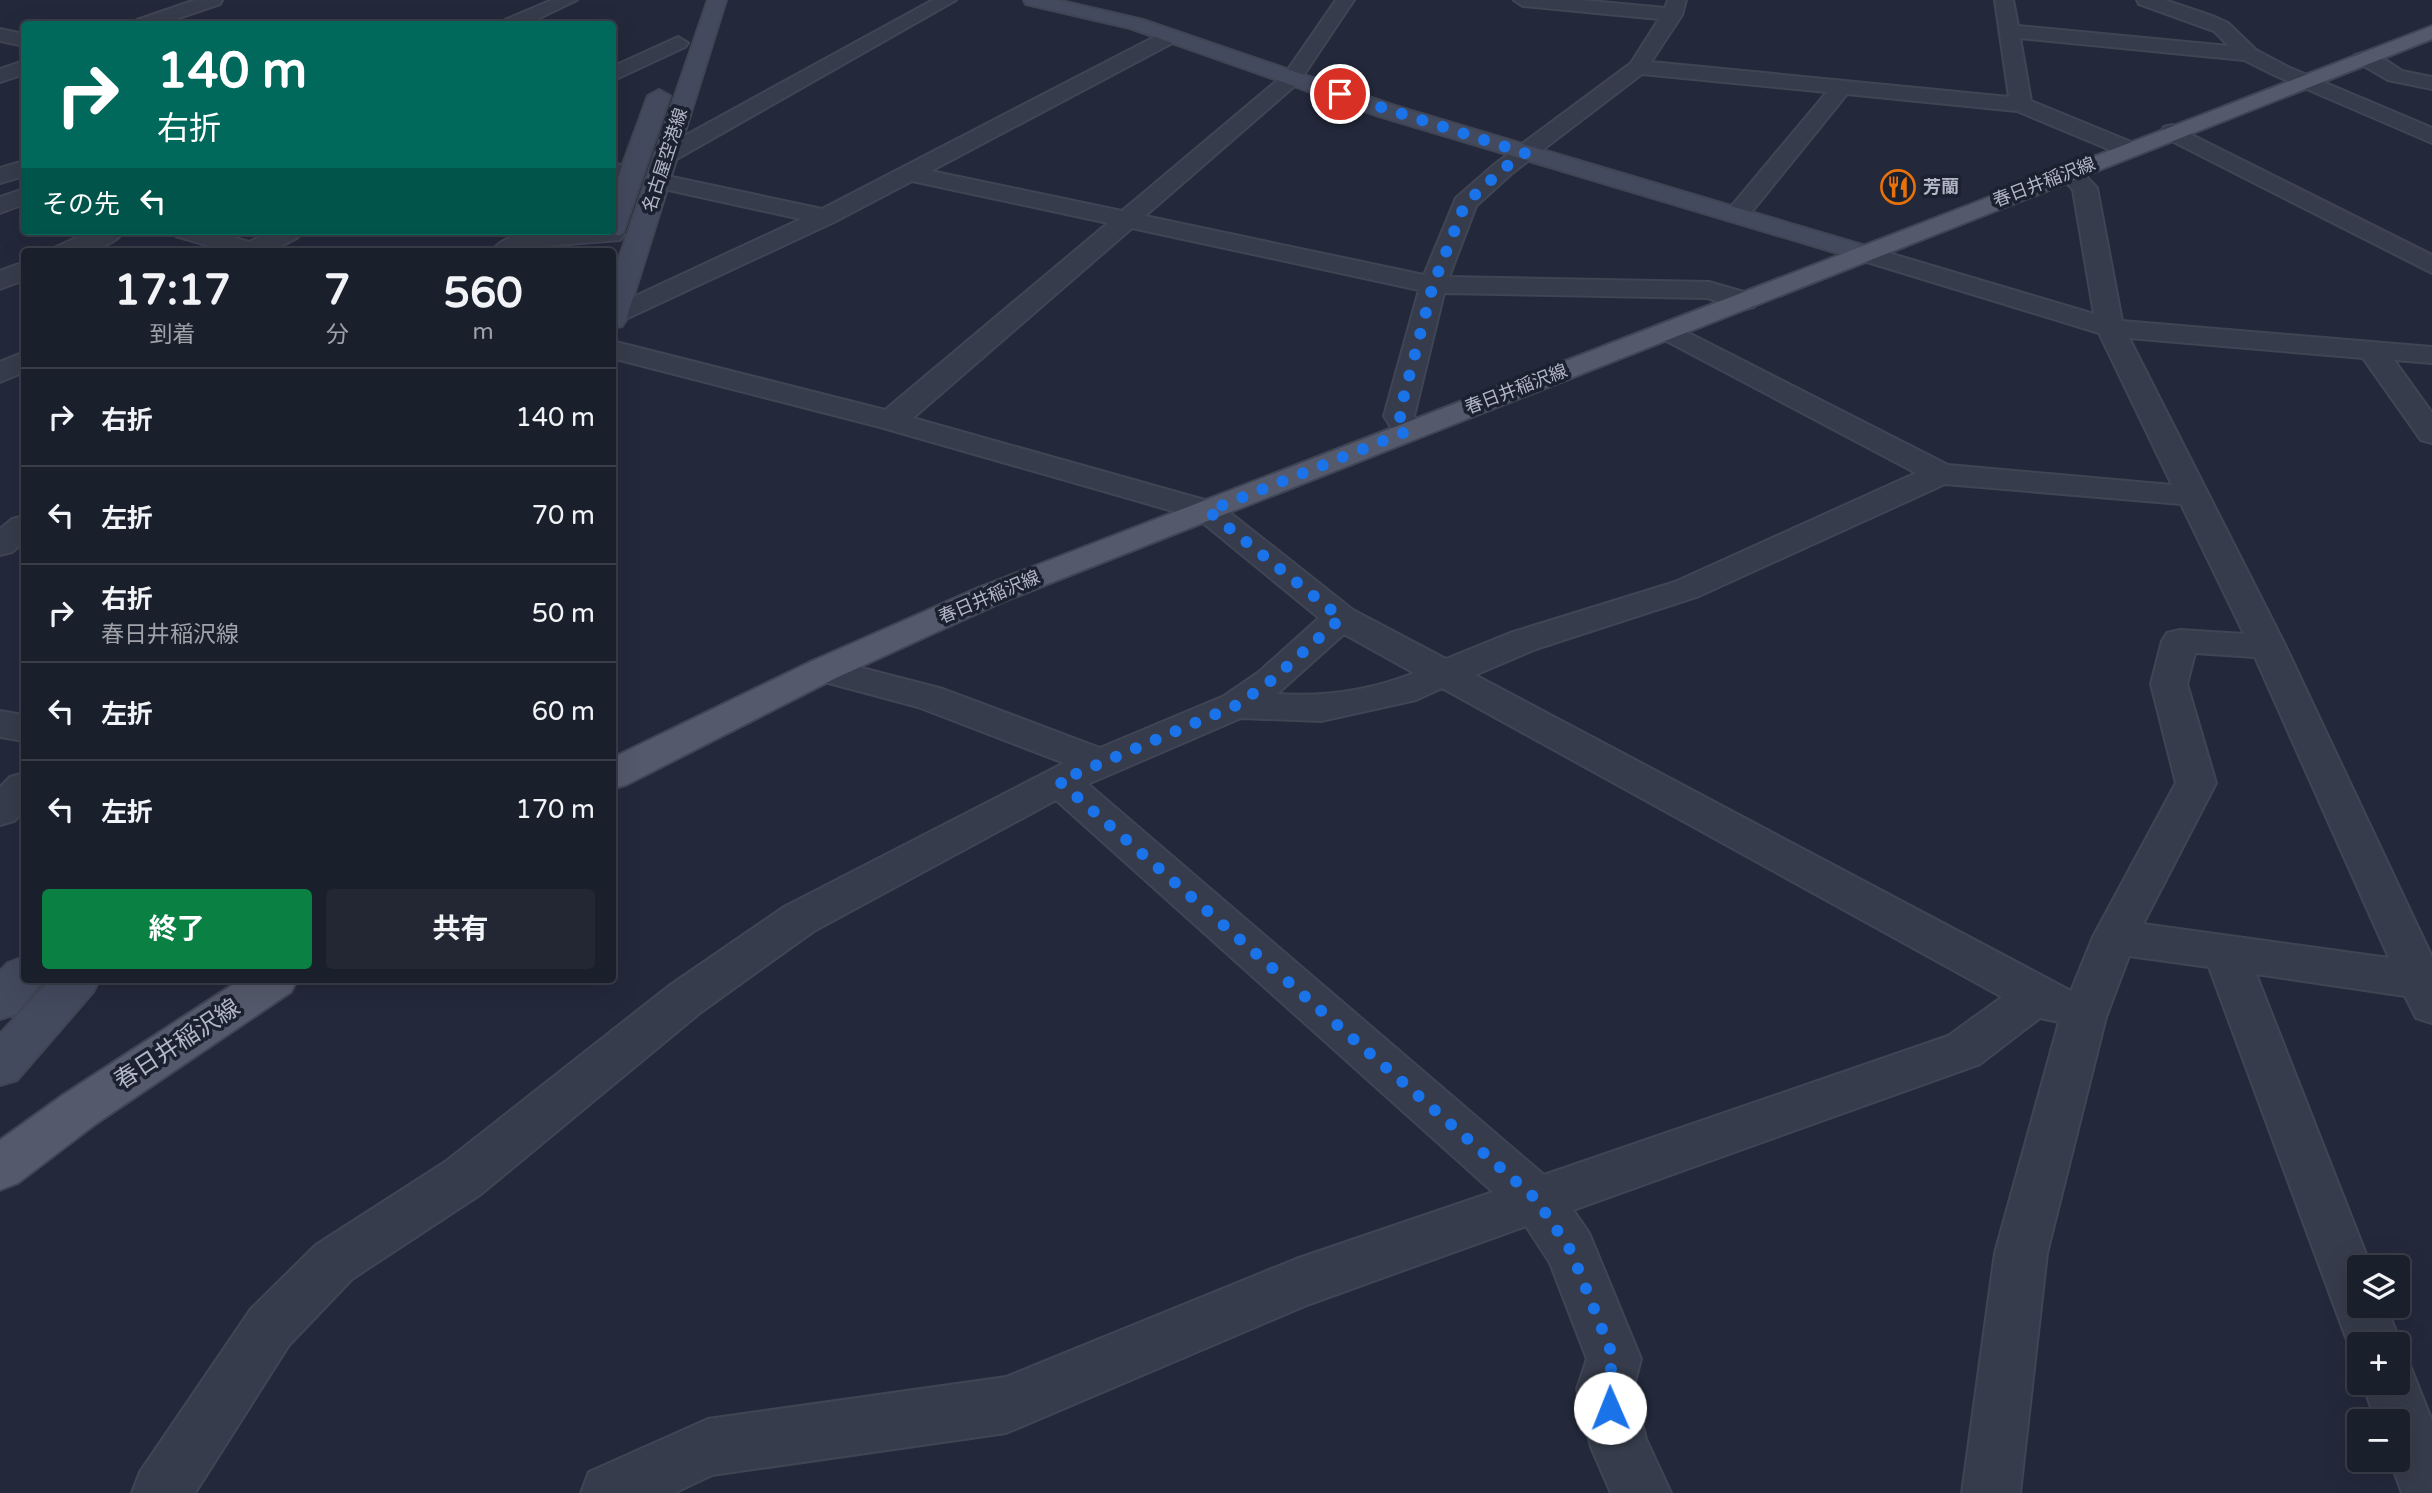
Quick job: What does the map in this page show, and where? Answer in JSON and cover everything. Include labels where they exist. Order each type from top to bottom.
[{"type":"main road","name":"名古屋空港線","points":[[616,309],[717,0]]},
{"type":"main road","points":[[1033,0],[1096,13],[1171,36],[1387,111],[1863,253]]},
{"type":"main road","name":"名古屋空港線","points":[[616,204],[622,172],[686,22]]},
{"type":"main road","name":"春日井稲沢線","points":[[616,773],[823,670],[990,596],[2432,32]]},
{"type":"main road","points":[[0,1001],[21,978]]},
{"type":"main road","points":[[0,1066],[74,983]]},
{"type":"main road","name":"春日井稲沢線","points":[[0,1168],[80,1109],[270,983]]},
{"type":"main road","name":"春日井稲沢線","points":[[0,1149],[80,1109]]},
{"type":"street","points":[[154,21],[213,0]]},
{"type":"street","points":[[519,21],[568,0]]},
{"type":"street","points":[[667,155],[947,0]]},
{"type":"street","points":[[891,421],[1292,78],[1345,0]]},
{"type":"street","points":[[1408,431],[1399,415],[1433,285],[1465,204],[1503,169],[1638,67],[1674,8],[1523,0]]},
{"type":"street","points":[[2004,0],[2021,106]]},
{"type":"street","points":[[2146,0],[2221,27],[2249,54],[2303,81],[2432,136]]},
{"type":"street","points":[[2010,31],[2249,54]]},
{"type":"street","points":[[0,35],[21,39]]},
{"type":"street","points":[[616,317],[825,218],[1171,36]]},
{"type":"street","points":[[616,73],[678,43]]},
{"type":"street","points":[[2362,59],[2379,65],[2395,76],[2432,83]]},
{"type":"street","points":[[1638,67],[2021,106],[2128,149]]},
{"type":"street","points":[[0,76],[21,68]]},
{"type":"street","points":[[1737,215],[1842,88]]},
{"type":"street","points":[[2172,132],[2432,265]]},
{"type":"street","points":[[0,176],[21,169]]},
{"type":"street","points":[[910,173],[1433,285],[1709,290],[1745,300]]},
{"type":"street","points":[[2070,173],[2085,188],[2110,328],[2268,647],[2428,989]]},
{"type":"street","points":[[658,181],[825,218]]},
{"type":"street","points":[[0,183],[21,189]]},
{"type":"street","points":[[0,206],[21,197]]},
{"type":"street","points":[[74,248],[103,235]]},
{"type":"street","points":[[198,235],[238,248]]},
{"type":"street","points":[[259,248],[284,235]]},
{"type":"street","points":[[511,248],[526,240],[610,237]]},
{"type":"street","points":[[1863,253],[1908,264],[2110,328],[2432,355]]},
{"type":"street","points":[[0,281],[21,271]]},
{"type":"street","points":[[1669,331],[1941,474],[2194,496]]},
{"type":"street","points":[[616,350],[891,421],[1208,511],[1341,618],[1447,673],[2036,996],[2083,1017]]},
{"type":"street","points":[[2372,350],[2432,434]]},
{"type":"street","points":[[0,373],[21,362]]},
{"type":"street","points":[[1237,705],[1321,709],[1403,691],[1523,641],[1687,589],[1941,474]]},
{"type":"street","points":[[0,545],[21,528]]},
{"type":"street","points":[[161,1493],[270,1327],[334,1262],[463,1178],[685,999],[799,919],[1059,781],[1237,705],[1272,680],[1341,618]]},
{"type":"street","points":[[1991,1493],[2021,1253],[2083,1017],[2115,937],[2196,783],[2169,684],[2180,641],[2268,647]]},
{"type":"street","points":[[823,670],[930,698],[1101,763]]},
{"type":"street","points":[[0,724],[21,727]]},
{"type":"street","points":[[1059,781],[1536,1199],[1571,1251],[1614,1359],[1605,1389],[1619,1447],[1642,1493]]},
{"type":"street","points":[[0,811],[21,790]]},
{"type":"street","points":[[2115,937],[2428,989]]},
{"type":"street","points":[[2226,955],[2347,1273]]},
{"type":"street","points":[[610,1493],[708,1447],[1006,1405],[1296,1284],[1964,1051],[2036,996]]},
{"type":"street","points":[[2394,1395],[2431,1493]]},
{"type":"place","name":"芳蘭","points":[[1898,187]]},
{"type":"route","points":[[1340,94],[1525,153],[1465,204],[1458,219],[1433,285],[1399,415],[1408,431],[1208,511],[1341,618],[1272,680],[1237,705],[1059,781],[1536,1199],[1571,1251],[1614,1359],[1605,1389],[1610,1408]]}]
